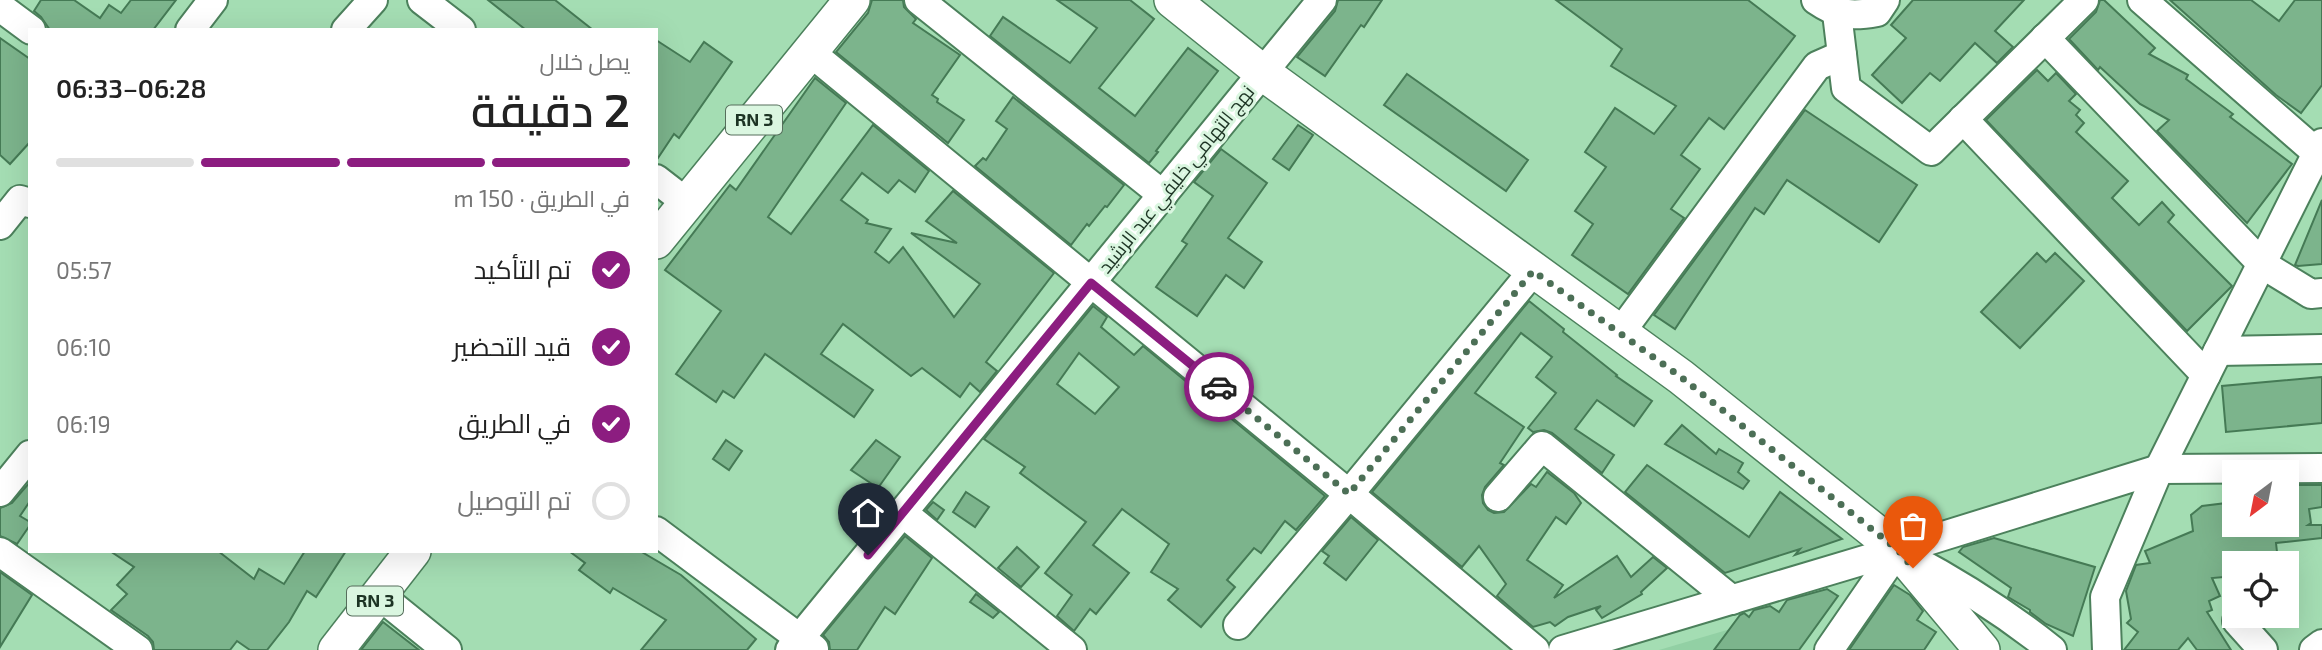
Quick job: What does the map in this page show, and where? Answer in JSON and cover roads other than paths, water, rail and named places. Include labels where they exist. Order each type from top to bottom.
[{"type":"main road","name":"RN 3","points":[[658,239],[852,0]]},
{"type":"main road","points":[[1172,0],[1263,74],[1681,377],[1898,550],[1973,646]]},
{"type":"main road","name":"RN 3","points":[[336,650],[411,553]]},
{"type":"street","points":[[191,28],[212,0]]},
{"type":"street","points":[[348,28],[373,0]]},
{"type":"street","points":[[422,0],[458,28]]},
{"type":"street","points":[[919,0],[1163,195]]},
{"type":"street","name":"نهج التهامي خليفي عبد الرشيد","points":[[801,646],[903,513],[1322,0]]},
{"type":"street","points":[[1826,7],[1859,16],[1877,12],[1885,0]]},
{"type":"street","points":[[1826,7],[1842,55],[1846,88],[1931,150],[2084,0]]},
{"type":"street","points":[[2107,650],[2105,597],[2159,469],[2320,150],[2142,0]]},
{"type":"street","points":[[0,7],[28,28]]},
{"type":"street","points":[[2045,38],[2262,264],[2311,294],[2322,293]]},
{"type":"street","points":[[810,52],[1535,650]]},
{"type":"street","points":[[1620,333],[1817,66],[1842,55]]},
{"type":"street","points":[[1963,119],[2212,363]]},
{"type":"street","points":[[658,181],[687,203]]},
{"type":"street","points":[[0,225],[20,200],[28,202]]},
{"type":"street","points":[[1238,625],[1533,271]]},
{"type":"street","points":[[2212,363],[2322,349]]},
{"type":"street","points":[[1498,497],[1542,446],[1732,600]]},
{"type":"street","points":[[0,492],[28,457]]},
{"type":"street","points":[[1563,650],[2159,469],[2322,468]]},
{"type":"street","points":[[903,513],[1072,650]]},
{"type":"street","points":[[658,533],[801,646]]},
{"type":"street","points":[[1829,650],[1898,550]]},
{"type":"street","points":[[1898,550],[1964,586],[2013,619],[2052,650]]},
{"type":"street","points":[[0,552],[138,650]]},
{"type":"street","points":[[379,595],[447,650]]},
{"type":"street","points":[[2243,628],[2263,650]]},
{"type":"street","points":[[2314,650],[2322,644]]}]
